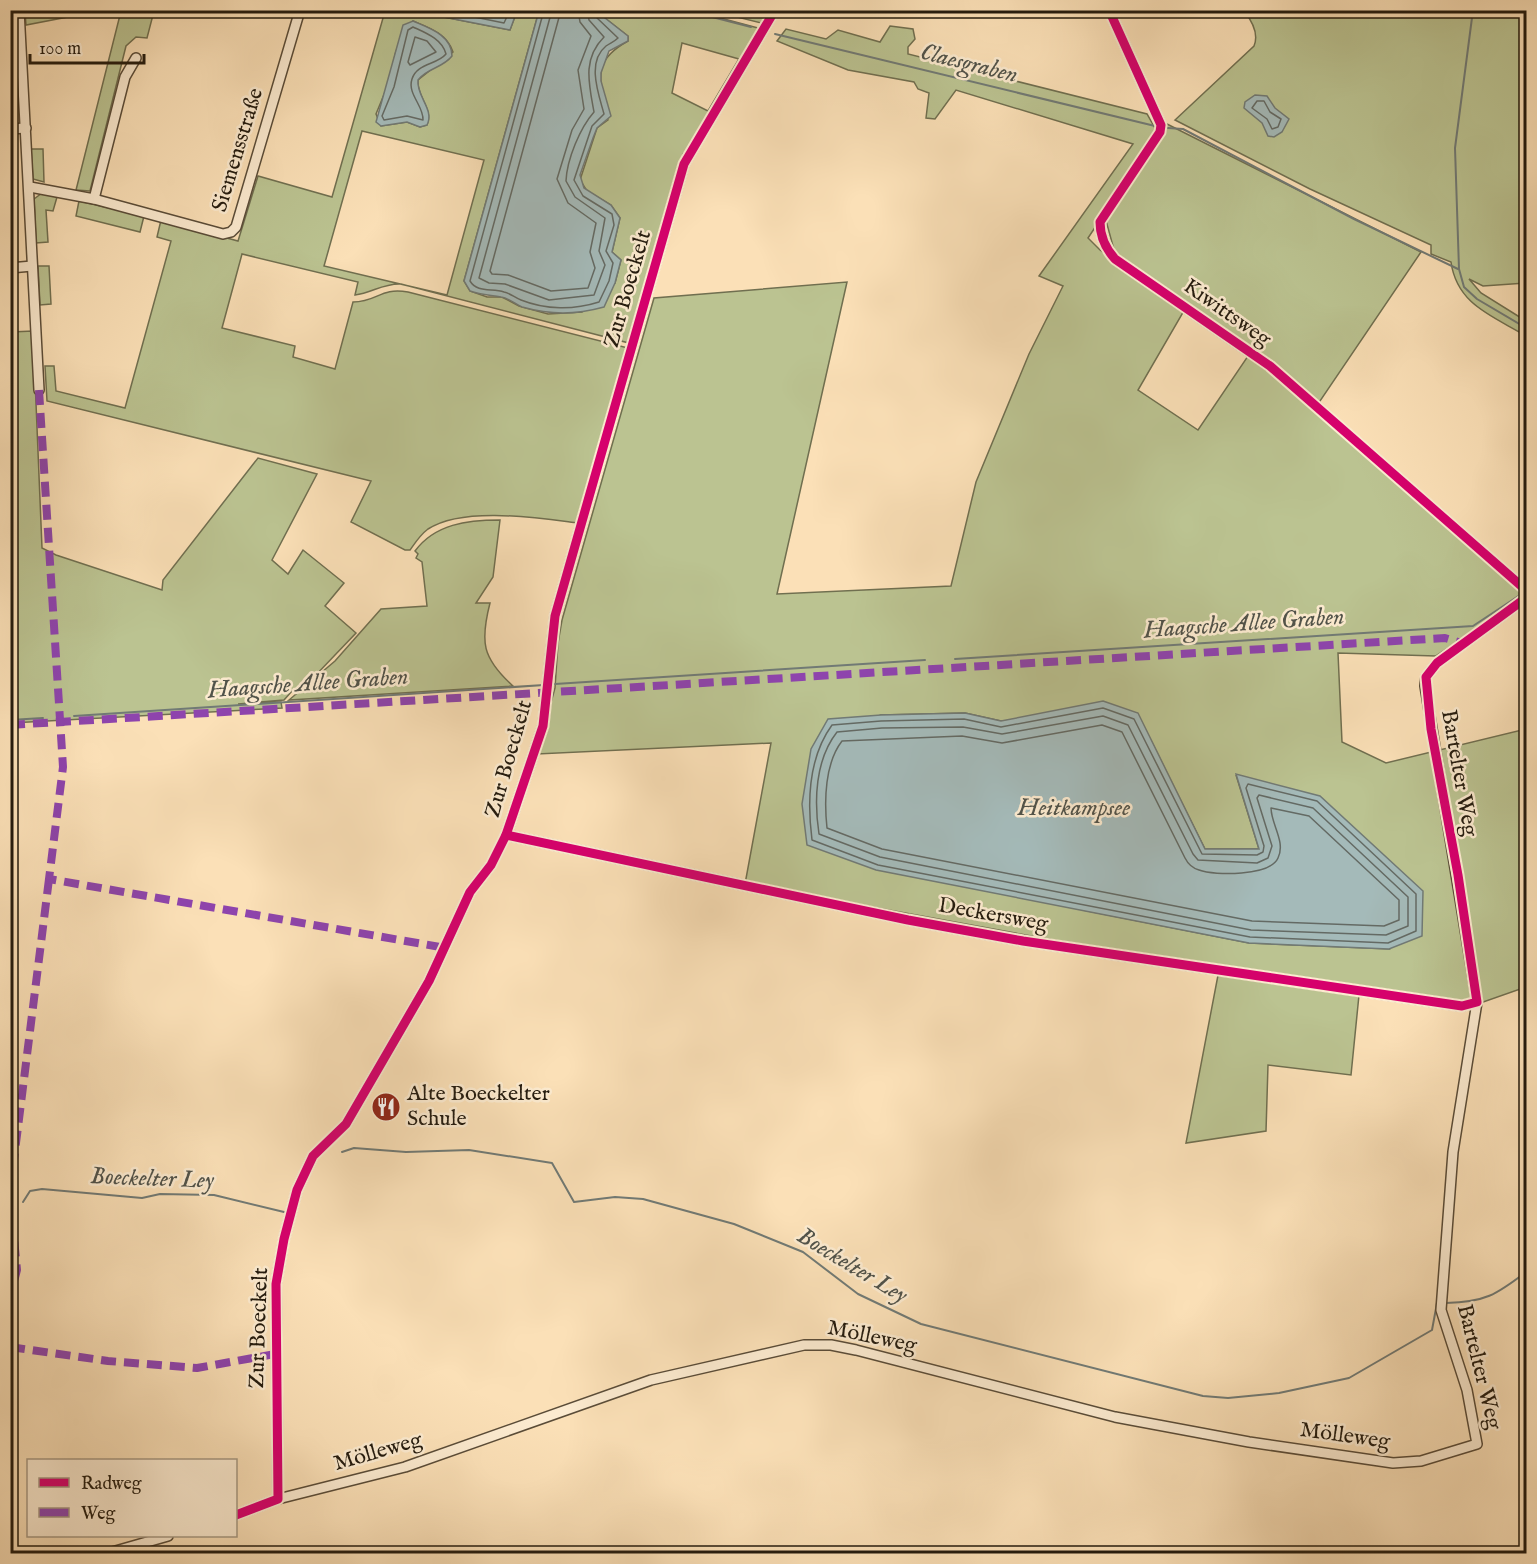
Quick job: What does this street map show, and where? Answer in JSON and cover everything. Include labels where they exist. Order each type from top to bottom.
[{"type":"street","points":[[19,10],[39,390]]},
{"type":"street","name":"Siemensstraße","points":[[30,187],[94,199],[223,234],[234,230],[300,10]]},
{"type":"street","name":"Zur Boeckelt","points":[[278,1499],[276,1284],[284,1239],[297,1190],[313,1156],[346,1124],[429,981],[470,892],[491,865],[506,835],[543,726],[555,616],[684,164],[775,10]]},
{"type":"street","name":"Kiwittsweg","points":[[1109,10],[1161,125],[1160,132],[1101,222],[1100,230],[1107,251],[1115,260],[1270,366],[1527,590]]},
{"type":"street","points":[[94,199],[125,77],[136,58]]},
{"type":"street","points":[[10,129],[26,128]]},
{"type":"street","points":[[10,268],[32,266]]},
{"type":"street","name":"Bartelter Weg","points":[[1477,1444],[1467,1390],[1441,1310],[1453,1152],[1477,1002],[1458,875],[1431,729],[1426,677],[1437,663],[1527,598]]},
{"type":"street","name":"Deckersweg","points":[[506,835],[908,920],[1023,941],[1462,1006],[1477,1002]]},
{"type":"street","name":"Mölleweg","points":[[237,1515],[278,1499],[405,1467],[651,1380],[729,1360],[804,1345],[848,1348],[1115,1418],[1258,1443],[1393,1463],[1421,1461],[1477,1444]]},
{"type":"street","points":[[105,1554],[164,1537]]},
{"type":"green space","points":[[25,10],[99,11],[26,25]]},
{"type":"green space","points":[[768,10],[761,23],[713,11]]},
{"type":"green space","points":[[121,11],[154,11],[147,38],[136,37],[126,46],[90,191],[76,190]]},
{"type":"green space","points":[[385,11],[413,11],[510,30],[517,11],[539,11],[464,281],[470,291],[487,297],[502,297],[519,306],[548,314],[582,312],[615,283],[621,260],[612,252],[620,218],[611,205],[587,191],[580,180],[597,128],[608,120],[601,84],[603,66],[607,57],[615,49],[628,41],[628,36],[596,11],[694,11],[758,28],[688,150],[683,154],[684,158],[629,343],[408,286],[447,295],[484,160],[362,131],[324,266],[400,284],[355,295],[358,282],[242,254],[222,328],[295,346],[293,357],[335,369],[353,302],[368,300],[391,291],[408,292],[628,348],[578,523],[501,516],[461,518],[443,522],[428,529],[410,550],[405,550],[351,522],[371,481],[47,401],[45,366],[54,366],[56,391],[125,408],[171,241],[157,237],[161,220],[238,241],[258,176],[332,197]],"holes":[[[413,21],[442,36],[453,52],[418,80],[418,86],[427,108],[429,119],[427,125],[420,127],[407,122],[381,126],[376,114],[388,85],[396,51]],[[682,43],[739,59],[708,111],[672,93]]]},
{"type":"green space","points":[[1244,11],[1526,11],[1526,283],[1483,286],[1469,279],[1481,293],[1526,321],[1526,336],[1478,308],[1461,289],[1451,262],[1431,254],[1431,245],[1310,189],[1175,120],[1254,46],[1256,37],[1254,28]]},
{"type":"green space","points":[[890,26],[913,29],[915,39],[908,47],[908,54],[1147,114],[1156,130],[1151,144],[1088,238],[1100,250],[1185,309],[1138,390],[1198,430],[1250,353],[1526,592],[1526,597],[1436,656],[1338,653],[1342,742],[1386,763],[1526,729],[1526,987],[1469,1007],[1359,995],[1351,1075],[1268,1065],[1266,1131],[1186,1143],[1219,970],[745,884],[771,743],[537,754],[555,688],[562,620],[654,298],[847,282],[777,594],[951,586],[976,482],[1029,354],[1063,286],[1039,276],[1133,144],[956,90],[935,119],[926,118],[929,93],[918,89],[914,82],[848,70],[777,41],[786,29],[826,39],[838,30],[880,42]],"holes":[[[965,713],[1001,721],[1137,713],[1205,849],[1259,849],[1236,775],[1389,949],[1249,943],[1083,910],[881,715]]]},
{"type":"green space","points":[[1165,123],[1421,252],[1318,404],[1116,257],[1105,217],[1152,149]]},
{"type":"green space","points":[[31,149],[43,149],[44,182],[33,179]]},
{"type":"green space","points":[[42,193],[57,197],[53,211],[46,210],[48,242],[36,243],[34,199]]},
{"type":"green space","points":[[79,201],[144,216],[140,232],[76,216]]},
{"type":"green space","points":[[38,266],[49,266],[51,304],[40,305]]},
{"type":"green space","points":[[33,331],[42,548],[56,555],[162,590],[163,580],[258,458],[317,474],[272,560],[288,574],[303,550],[344,583],[325,606],[356,633],[314,677],[292,691],[284,700],[238,704],[281,702],[282,708],[11,723],[11,332]]},
{"type":"green space","points":[[500,520],[493,577],[476,603],[490,603],[485,628],[486,649],[495,667],[513,686],[289,700],[335,661],[381,609],[427,606],[422,562],[416,558],[418,554],[415,551],[423,542],[442,529],[453,525]]},
{"type":"water","points":[[517,10],[510,30],[413,11]]},
{"type":"water","points":[[539,11],[596,11],[628,36],[628,41],[609,51],[601,73],[601,81],[611,116],[597,128],[580,175],[584,188],[611,205],[620,218],[612,252],[621,260],[615,283],[604,307],[573,313],[533,310],[504,298],[470,291],[464,281]]},
{"type":"water","points":[[413,21],[444,38],[451,49],[452,56],[418,80],[418,86],[429,114],[427,125],[420,127],[407,122],[381,126],[376,122],[403,25]]},
{"type":"water","points":[[1255,95],[1267,96],[1275,108],[1289,119],[1282,132],[1274,137],[1268,136],[1262,123],[1244,108],[1245,102]]},
{"type":"water","name":"Heitkampsee","points":[[1103,701],[1138,713],[1205,849],[1259,849],[1236,774],[1320,796],[1423,891],[1422,936],[1389,949],[1249,943],[876,870],[807,845],[802,804],[811,749],[828,719],[965,713],[1001,721]]},
{"type":"waterway","points":[[35,12],[41,10]]},
{"type":"waterway","name":"Claesgraben","points":[[685,10],[751,27]]},
{"type":"waterway","points":[[1473,10],[1455,148],[1459,269],[1464,287],[1477,299],[1526,328]]},
{"type":"waterway","name":"Claesgraben","points":[[775,34],[1155,126]]},
{"type":"waterway","name":"Claesgraben","points":[[1168,128],[1183,129],[1354,219],[1458,269]]},
{"type":"waterway","name":"Haagsche Allee Graben","points":[[955,659],[1473,626],[1523,593]]},
{"type":"waterway","name":"Haagsche Allee Graben","points":[[555,684],[925,660]]},
{"type":"waterway","name":"Haagsche Allee Graben","points":[[74,716],[544,685]]},
{"type":"waterway","name":"Haagsche Allee Graben","points":[[10,720],[43,718]]},
{"type":"waterway","name":"Boeckelter Ley","points":[[342,1152],[354,1148],[406,1152],[469,1150],[552,1163],[574,1202],[615,1197],[643,1199],[734,1224],[803,1252],[858,1294],[921,1324],[1203,1396],[1228,1398],[1279,1393],[1349,1378],[1432,1330],[1437,1303]]},
{"type":"waterway","name":"Boeckelter Ley","points":[[23,1202],[30,1191],[42,1189],[142,1198],[160,1194],[214,1195],[284,1212]]},
{"type":"waterway","name":"Boeckelter Ley","points":[[1446,1303],[1471,1301],[1489,1296],[1526,1272]]},
{"type":"marked path","points":[[39,390],[63,767],[49,879],[446,948]]},
{"type":"marked path","points":[[10,725],[1445,638],[1465,644]]},
{"type":"marked path","points":[[10,1191],[49,879]]},
{"type":"marked path","points":[[10,1196],[17,1270],[10,1296]]},
{"type":"marked path","points":[[10,1347],[108,1361],[197,1368],[275,1354]]},
{"type":"cycle path","points":[[237,1515],[278,1499],[276,1284],[284,1239],[297,1190],[313,1156],[346,1124],[429,981],[470,892],[491,865],[506,835],[543,726],[555,616],[684,164],[775,10]]},
{"type":"cycle path","points":[[1109,10],[1161,125],[1160,132],[1100,222],[1106,247],[1115,259],[1270,366],[1526,590]]},
{"type":"cycle path","points":[[506,835],[908,920],[1023,941],[1462,1006],[1477,1002],[1458,875],[1431,729],[1426,677],[1437,663],[1526,598]]},
{"type":"place","name":"Alte Boeckelter Schule","points":[[386,1107]]}]
